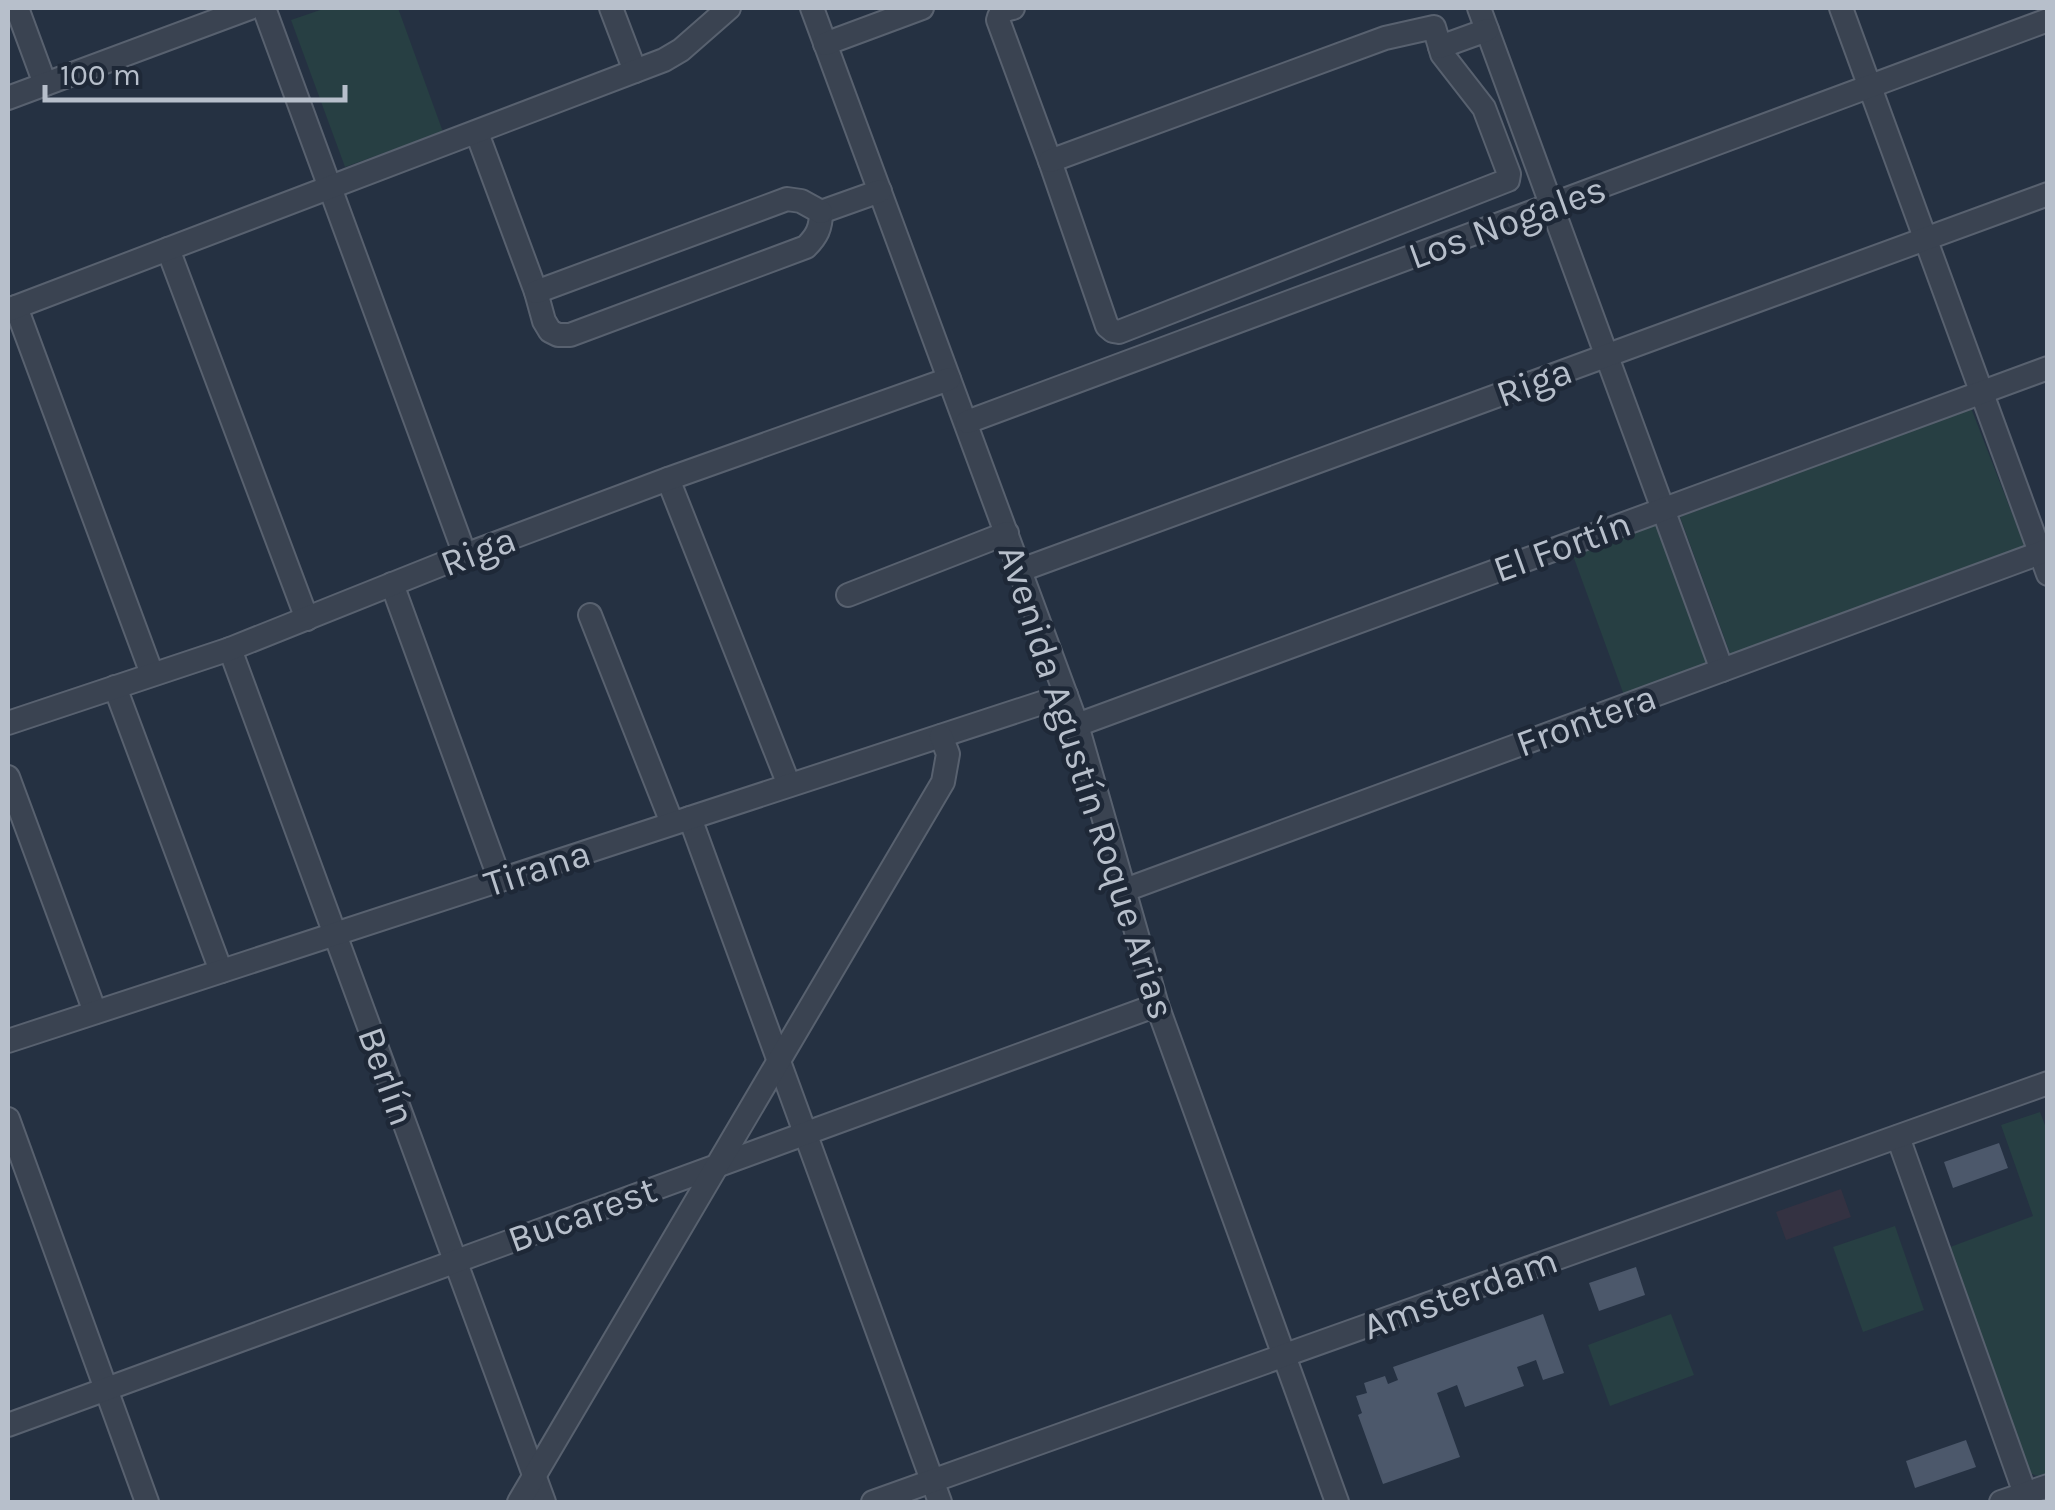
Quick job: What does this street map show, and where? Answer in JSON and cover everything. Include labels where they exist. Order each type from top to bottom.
[{"type":"street","points":[[17,8],[45,84]]},
{"type":"street","points":[[8,98],[213,14],[250,8]]},
{"type":"street","points":[[264,8],[465,555]]},
{"type":"street","points":[[611,8],[635,71]]},
{"type":"street","points":[[152,674],[12,309],[635,71],[681,50],[728,8]]},
{"type":"street","name":"Avenida Agustín Roque Arias","points":[[812,8],[1077,725],[1157,1005],[1336,1502]]},
{"type":"street","points":[[825,44],[922,8]]},
{"type":"street","points":[[1841,8],[2045,559]]},
{"type":"street","points":[[1006,11],[998,20],[1107,326],[1119,332],[1508,180],[1484,108],[1442,54],[1437,27]]},
{"type":"street","points":[[1050,161],[1385,38],[1483,19],[1722,670]]},
{"type":"street","name":"Los Nogales","points":[[966,422],[2048,20]]},
{"type":"street","points":[[477,132],[544,321],[558,335],[570,335],[806,247],[816,237],[821,212]]},
{"type":"street","points":[[536,292],[787,199],[801,201],[821,212],[880,191]]},
{"type":"street","name":"Riga","points":[[1021,570],[2048,194]]},
{"type":"street","points":[[168,248],[308,620]]},
{"type":"street","name":"El Fortín","points":[[1077,725],[2048,368]]},
{"type":"street","name":"Riga","points":[[8,723],[230,649],[465,555],[949,378]]},
{"type":"street","points":[[668,479],[788,785]]},
{"type":"street","points":[[848,595],[1007,533]]},
{"type":"street","name":"Frontera","points":[[1125,890],[1722,670],[2045,559]]},
{"type":"street","points":[[392,584],[500,880]]},
{"type":"street","points":[[590,615],[681,821],[778,1061],[936,1492]]},
{"type":"street","name":"Berlín","points":[[230,649],[544,1502]]},
{"type":"street","points":[[115,686],[221,971]]},
{"type":"street","name":"Tirana","points":[[8,1041],[1066,695]]},
{"type":"street","points":[[520,1502],[943,782],[948,754],[942,736]]},
{"type":"street","points":[[8,777],[94,1012]]},
{"type":"street","name":"Bucarest","points":[[8,1425],[1157,1005]]},
{"type":"street","name":"Amsterdam","points":[[873,1502],[936,1492],[1284,1356],[2048,1083]]},
{"type":"street","points":[[8,1119],[147,1502]]},
{"type":"street","points":[[1898,1137],[2026,1498]]},
{"type":"street","points":[[2001,1502],[2026,1498],[2048,1486]]},
{"type":"shaded area","points":[[1841,1189],[1851,1217],[1786,1240],[1776,1212]]},
{"type":"green space","points":[[326,8],[398,8],[443,132],[345,167],[291,20]]},
{"type":"green space","points":[[1971,408],[2025,547],[1731,656],[1680,517]]},
{"type":"green space","points":[[1658,519],[1711,668],[1625,698],[1571,550]]},
{"type":"green space","points":[[2040,1112],[2048,1133],[2047,1475],[2040,1476],[2022,1466],[1945,1249],[2033,1216],[2001,1125]]},
{"type":"green space","points":[[1895,1226],[1924,1310],[1863,1332],[1833,1247]]},
{"type":"green space","points":[[1671,1314],[1694,1375],[1610,1406],[1588,1345]]},
{"type":"building","points":[[1999,1143],[2008,1168],[1953,1188],[1944,1162]]},
{"type":"building","points":[[1636,1267],[1645,1295],[1599,1311],[1589,1283]]},
{"type":"building","points":[[1543,1314],[1564,1373],[1543,1380],[1536,1360],[1517,1367],[1524,1386],[1465,1407],[1457,1385],[1437,1393],[1460,1457],[1383,1484],[1358,1415],[1362,1413],[1356,1396],[1367,1393],[1364,1383],[1385,1376],[1388,1384],[1398,1380],[1393,1367]]},
{"type":"building","points":[[1966,1440],[1976,1467],[1915,1488],[1906,1461]]}]
